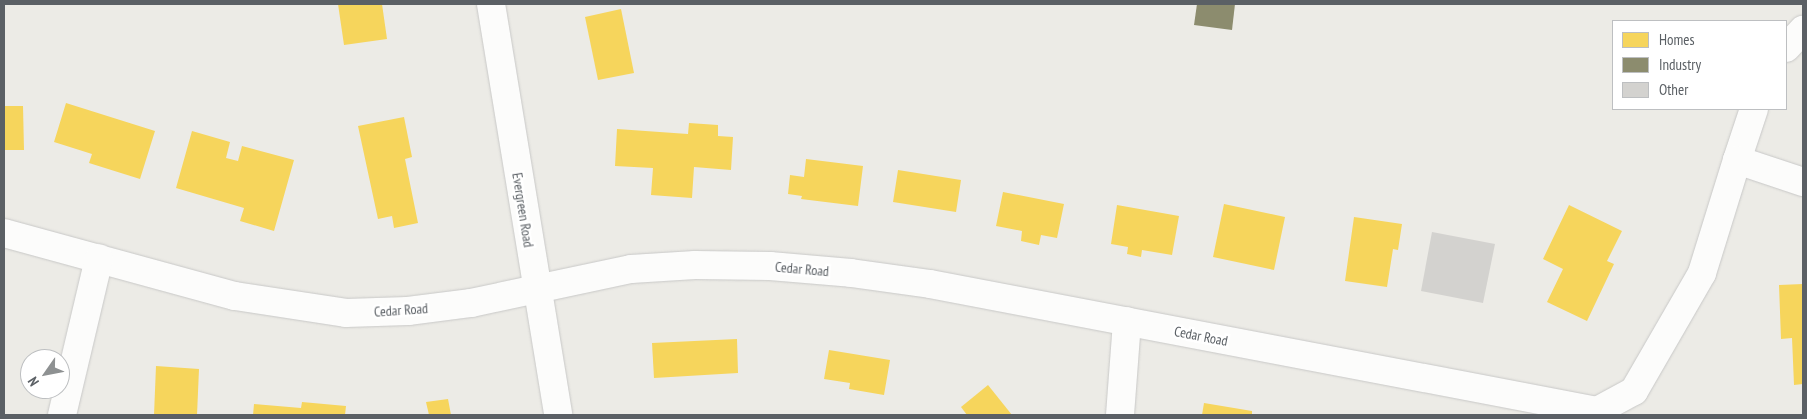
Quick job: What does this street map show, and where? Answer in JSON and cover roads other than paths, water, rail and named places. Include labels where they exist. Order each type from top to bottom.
[{"type":"street","name":"Evergreen Road","points":[[491,4],[536,290],[558,415]]},
{"type":"street","points":[[1787,47],[1803,30]]},
{"type":"street","points":[[1598,413],[1634,391],[1702,273],[1754,110]]},
{"type":"street","points":[[1737,160],[1803,182]]},
{"type":"street","name":"Cedar Road","points":[[4,233],[235,296],[346,313],[408,311],[471,303],[631,269],[695,265],[770,266],[930,284],[1598,413]]},
{"type":"street","points":[[62,415],[99,258]]},
{"type":"street","points":[[1120,415],[1127,321]]}]
